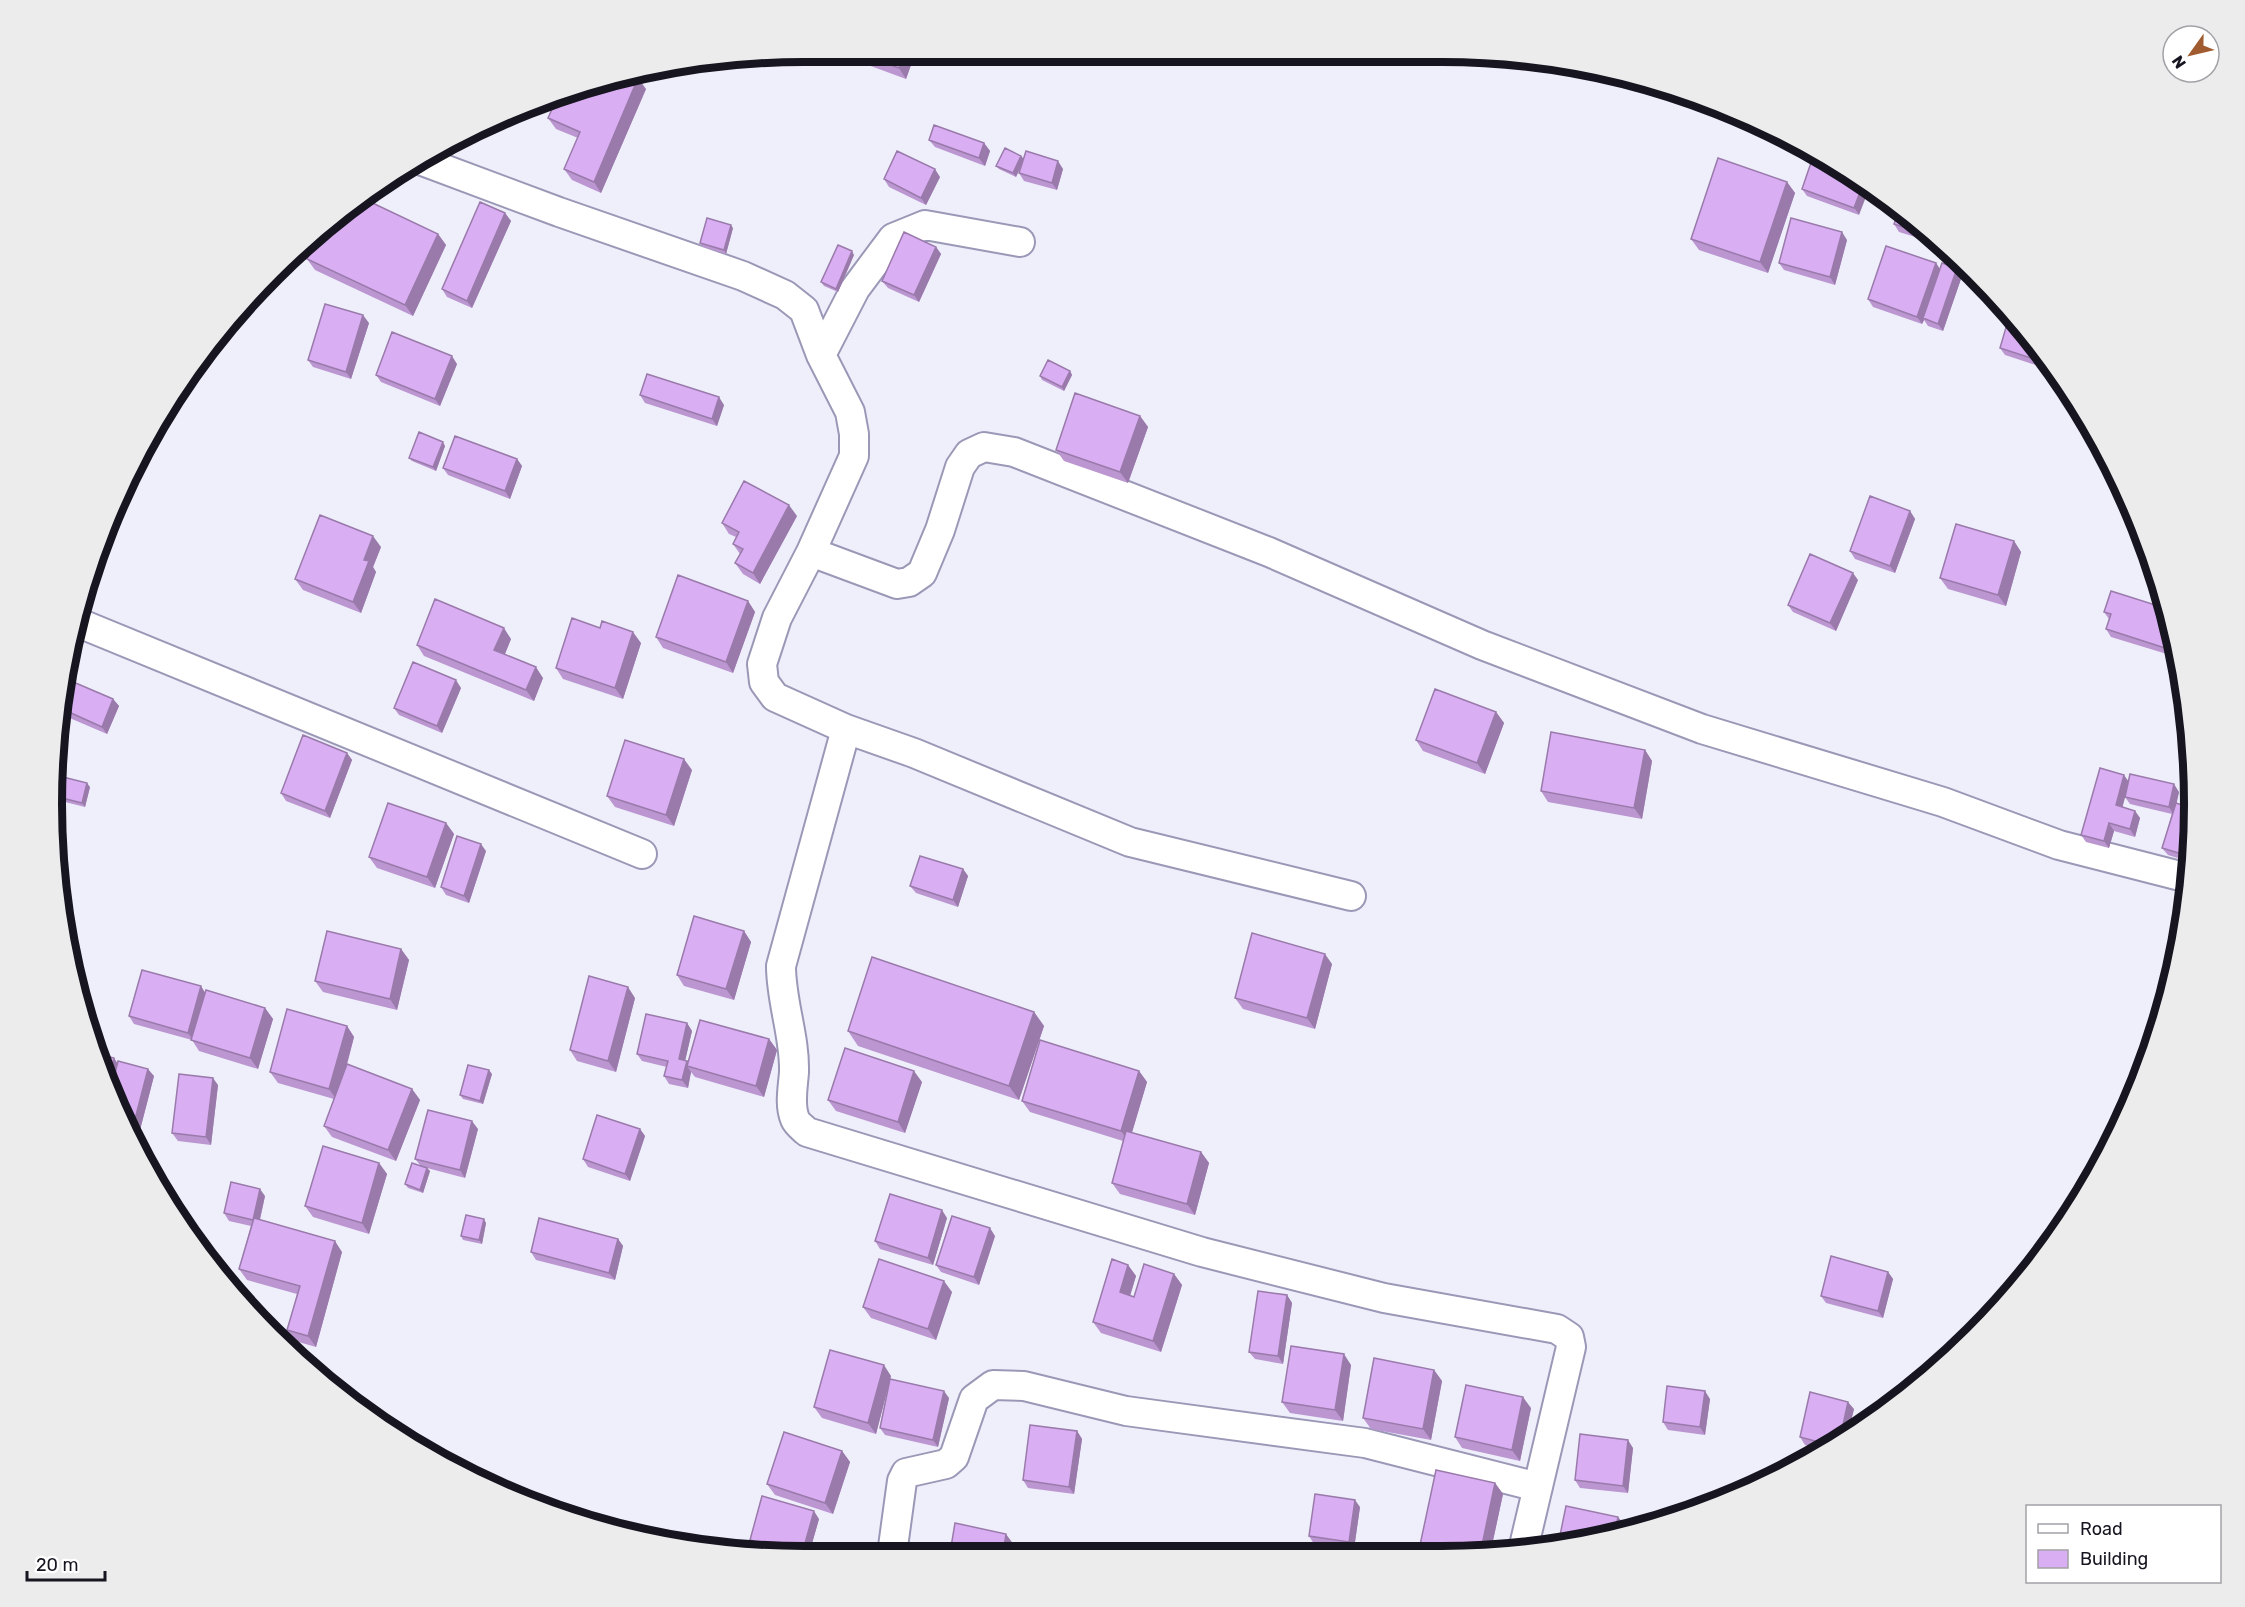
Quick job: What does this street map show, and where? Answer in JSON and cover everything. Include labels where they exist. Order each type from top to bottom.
[{"type":"street","points":[[428,163],[559,212],[743,276],[785,296],[804,310],[821,354],[849,412],[854,434],[854,456],[811,552],[777,618],[762,664],[764,682],[775,697],[846,729],[914,753],[1130,842],[1351,896]]},
{"type":"street","points":[[821,354],[855,289],[893,238],[925,225],[1020,242]]},
{"type":"street","points":[[811,552],[897,584],[909,582],[921,573],[940,530],[960,467],[969,454],[984,447],[1014,452],[1269,552],[1482,645],[1691,725],[1943,802],[2059,845],[2180,876]]},
{"type":"street","points":[[84,625],[642,854]]},
{"type":"street","points":[[846,729],[780,966],[781,989],[791,1036],[794,1069],[792,1107],[796,1121],[807,1132],[1202,1252],[1384,1298],[1557,1329],[1569,1337],[1571,1347],[1524,1540]]},
{"type":"street","points":[[893,1546],[902,1481],[906,1473],[946,1464],[954,1457],[975,1399],[993,1385],[1024,1386],[1126,1411],[1365,1443],[1538,1487]]},
{"type":"building","points":[[882,62],[901,62],[899,68]]},
{"type":"building","points":[[637,81],[594,182],[564,169],[580,132],[548,118],[554,105]]},
{"type":"building","points":[[934,125],[984,143],[979,158],[929,140]]},
{"type":"building","points":[[1005,148],[1021,156],[1013,173],[996,166]]},
{"type":"building","points":[[897,151],[935,169],[921,198],[884,179]]},
{"type":"building","points":[[1026,151],[1058,161],[1052,183],[1019,173]]},
{"type":"building","points":[[1718,158],[1787,182],[1760,262],[1691,239]]},
{"type":"building","points":[[1812,160],[1860,191],[1854,208],[1802,189]]},
{"type":"building","points":[[370,202],[438,234],[405,305],[307,259],[314,246]]},
{"type":"building","points":[[480,202],[505,213],[467,301],[442,289]]},
{"type":"building","points":[[707,218],[731,225],[724,250],[700,243]]},
{"type":"building","points":[[1791,218],[1842,232],[1830,277],[1779,263]]},
{"type":"building","points":[[1896,218],[1911,230],[1894,224]]},
{"type":"building","points":[[904,232],[936,247],[914,295],[882,281]]},
{"type":"building","points":[[838,245],[852,251],[836,289],[821,282]]},
{"type":"building","points":[[1886,246],[1936,263],[1917,317],[1868,299]]},
{"type":"building","points":[[1942,263],[1953,267],[1956,270],[1938,324],[1923,318]]},
{"type":"building","points":[[325,304],[363,315],[346,372],[308,360]]},
{"type":"building","points":[[2007,324],[2034,359],[2000,348]]},
{"type":"building","points":[[392,332],[452,356],[435,399],[376,375]]},
{"type":"building","points":[[1048,360],[1070,371],[1062,387],[1040,376]]},
{"type":"building","points":[[647,374],[719,397],[712,419],[640,395]]},
{"type":"building","points":[[1075,393],[1140,416],[1120,472],[1056,450]]},
{"type":"building","points":[[419,432],[443,442],[433,467],[409,458]]},
{"type":"building","points":[[455,436],[517,459],[505,491],[443,468]]},
{"type":"building","points":[[744,481],[789,505],[753,573],[735,563],[743,549],[733,544],[739,532],[722,523]]},
{"type":"building","points":[[1870,496],[1910,511],[1890,566],[1850,551]]},
{"type":"building","points":[[320,515],[373,536],[364,560],[369,561],[353,602],[295,579]]},
{"type":"building","points":[[1956,524],[2014,541],[1998,595],[1940,578]]},
{"type":"building","points":[[1810,554],[1853,573],[1830,623],[1788,605]]},
{"type":"building","points":[[678,575],[748,601],[726,662],[656,637]]},
{"type":"building","points":[[2111,591],[2156,605],[2165,648],[2106,629],[2111,614],[2104,612]]},
{"type":"building","points":[[435,599],[504,628],[494,650],[536,667],[526,690],[417,645]]},
{"type":"building","points":[[572,618],[600,628],[602,621],[633,632],[615,688],[556,668]]},
{"type":"building","points":[[413,662],[456,680],[437,726],[394,708]]},
{"type":"building","points":[[72,682],[113,699],[102,727],[68,711]]},
{"type":"building","points":[[1435,689],[1496,712],[1477,763],[1416,740]]},
{"type":"building","points":[[1551,732],[1645,750],[1634,808],[1541,791]]},
{"type":"building","points":[[303,735],[347,753],[325,811],[281,793]]},
{"type":"building","points":[[625,740],[684,759],[666,815],[607,796]]},
{"type":"building","points":[[2100,768],[2124,775],[2116,805],[2135,811],[2130,829],[2109,823],[2104,841],[2081,835]]},
{"type":"building","points":[[2130,774],[2174,784],[2169,807],[2125,797]]},
{"type":"building","points":[[63,777],[87,783],[82,803],[62,798]]},
{"type":"building","points":[[388,803],[446,823],[427,877],[369,857]]},
{"type":"building","points":[[2176,803],[2184,806],[2182,854],[2162,848]]},
{"type":"building","points":[[457,836],[481,844],[464,896],[441,887]]},
{"type":"building","points":[[920,856],[963,869],[953,900],[910,886]]},
{"type":"building","points":[[694,916],[744,931],[726,989],[677,975]]},
{"type":"building","points":[[327,931],[401,949],[390,999],[315,981]]},
{"type":"building","points":[[1252,933],[1325,954],[1307,1018],[1235,998]]},
{"type":"building","points":[[872,957],[1034,1012],[1009,1086],[848,1031]]},
{"type":"building","points":[[142,970],[201,986],[188,1033],[129,1016]]},
{"type":"building","points":[[589,976],[628,987],[608,1061],[570,1050]]},
{"type":"building","points":[[206,990],[265,1008],[250,1058],[191,1040]]},
{"type":"building","points":[[287,1009],[347,1026],[329,1089],[270,1072]]},
{"type":"building","points":[[646,1014],[687,1023],[679,1059],[687,1061],[682,1080],[664,1076],[668,1061],[637,1054]]},
{"type":"building","points":[[700,1020],[769,1039],[756,1086],[687,1066]]},
{"type":"building","points":[[1040,1040],[1139,1071],[1121,1131],[1022,1101]]},
{"type":"building","points":[[845,1048],[914,1071],[898,1122],[828,1100]]},
{"type":"building","points":[[106,1056],[114,1058],[111,1069]]},
{"type":"building","points":[[118,1061],[148,1069],[134,1123],[118,1087],[114,1077]]},
{"type":"building","points":[[347,1064],[412,1089],[388,1150],[324,1126]]},
{"type":"building","points":[[468,1065],[489,1070],[480,1101],[460,1095]]},
{"type":"building","points":[[179,1074],[213,1078],[206,1137],[172,1133]]},
{"type":"building","points":[[428,1110],[472,1121],[460,1170],[415,1159]]},
{"type":"building","points":[[597,1115],[640,1129],[625,1174],[583,1159]]},
{"type":"building","points":[[1126,1131],[1201,1152],[1187,1204],[1112,1183]]},
{"type":"building","points":[[323,1146],[379,1163],[362,1223],[305,1206]]},
{"type":"building","points":[[412,1163],[427,1168],[420,1190],[405,1184]]},
{"type":"building","points":[[231,1182],[260,1189],[253,1220],[224,1213]]},
{"type":"building","points":[[890,1194],[942,1210],[928,1258],[875,1241]]},
{"type":"building","points":[[466,1215],[484,1219],[479,1240],[461,1236]]},
{"type":"building","points":[[952,1216],[990,1228],[974,1277],[936,1265]]},
{"type":"building","points":[[254,1218],[335,1241],[308,1336],[287,1330],[300,1286],[239,1269]]},
{"type":"building","points":[[539,1218],[618,1239],[609,1273],[531,1252]]},
{"type":"building","points":[[1831,1256],[1888,1272],[1878,1311],[1821,1296]]},
{"type":"building","points":[[879,1259],[944,1281],[928,1329],[863,1307]]},
{"type":"building","points":[[1112,1259],[1128,1265],[1120,1292],[1134,1297],[1144,1264],[1174,1274],[1153,1341],[1093,1322]]},
{"type":"building","points":[[1258,1291],[1287,1295],[1278,1356],[1249,1352]]},
{"type":"building","points":[[1291,1346],[1344,1354],[1335,1410],[1282,1402]]},
{"type":"building","points":[[830,1350],[884,1365],[868,1423],[814,1407]]},
{"type":"building","points":[[1374,1358],[1434,1370],[1423,1429],[1363,1418]]},
{"type":"building","points":[[890,1379],[944,1391],[933,1440],[880,1428]]},
{"type":"building","points":[[1466,1385],[1523,1397],[1512,1450],[1455,1437]]},
{"type":"building","points":[[1667,1386],[1705,1391],[1700,1427],[1663,1422]]},
{"type":"building","points":[[1810,1392],[1848,1402],[1842,1427],[1819,1442],[1800,1437]]},
{"type":"building","points":[[1030,1425],[1077,1431],[1069,1487],[1023,1480]]},
{"type":"building","points":[[784,1432],[842,1451],[825,1503],[767,1484]]},
{"type":"building","points":[[1580,1434],[1628,1440],[1623,1486],[1575,1480]]},
{"type":"building","points":[[1436,1470],[1495,1483],[1482,1544],[1420,1545]]},
{"type":"building","points":[[1315,1494],[1355,1500],[1349,1542],[1309,1536]]},
{"type":"building","points":[[762,1496],[814,1511],[804,1546],[766,1544],[750,1540]]},
{"type":"building","points":[[1566,1506],[1618,1517],[1617,1524],[1560,1535]]},
{"type":"building","points":[[955,1523],[1006,1534],[1004,1546],[951,1546]]}]
